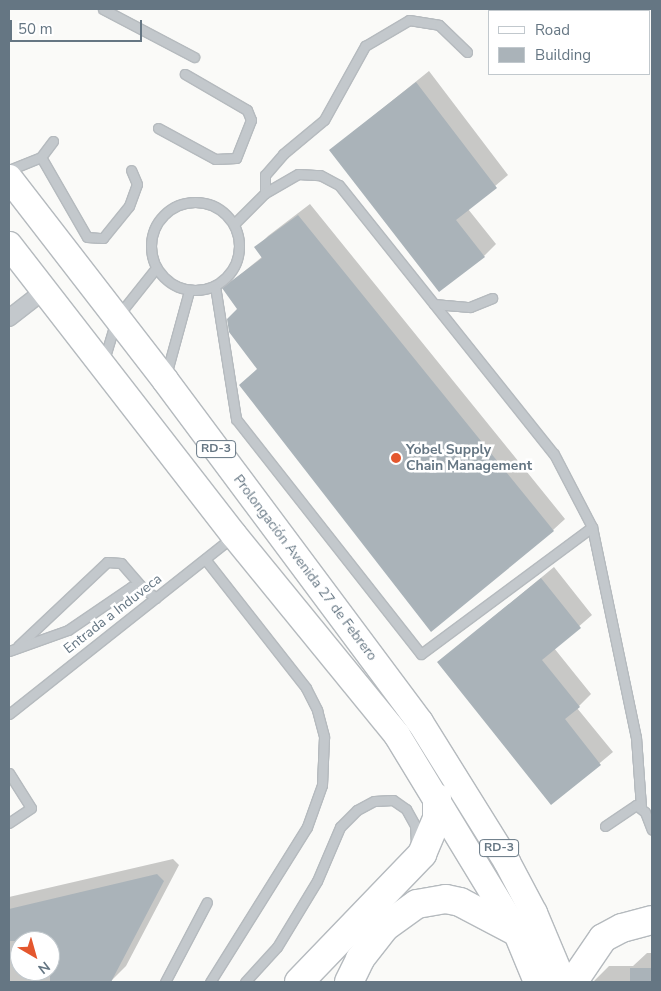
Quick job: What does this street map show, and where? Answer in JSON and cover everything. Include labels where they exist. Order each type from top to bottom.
[{"type":"highway","points":[[299,982],[412,866],[432,838],[437,820],[436,798]]},
{"type":"highway","points":[[349,982],[360,959],[386,927],[417,904],[446,899],[460,902],[517,932]]},
{"type":"highway","points":[[574,982],[603,938],[622,928],[652,920]]},
{"type":"main road","name":"Prolongación Avenida 27 de Febrero","points":[[9,178],[165,380],[420,722],[460,782],[534,912],[562,982]]},
{"type":"main road","name":"RD-3","points":[[9,245],[234,535],[263,568],[397,735],[517,932],[537,982]]},
{"type":"main road","points":[[263,568],[289,546]]},
{"type":"street","points":[[9,318],[45,290]]},
{"type":"lane","points":[[103,9],[194,56]]},
{"type":"lane","points":[[264,193],[265,175],[282,154],[305,140],[324,120],[365,46],[409,20],[439,25],[467,52]]},
{"type":"lane","points":[[158,128],[215,159],[236,158],[251,120],[246,110],[185,74]]},
{"type":"lane","points":[[9,170],[41,157],[53,141]]},
{"type":"lane","points":[[41,157],[87,237],[103,238],[129,206],[137,184],[131,170]]},
{"type":"lane","points":[[234,224],[264,193],[298,174],[320,175],[339,185],[554,454],[592,527],[636,737],[641,806],[652,830]]},
{"type":"lane","points":[[193,202],[209,204],[223,211],[234,224],[239,237],[239,252],[235,266],[215,286],[189,291],[170,284],[156,268],[150,244],[154,228],[163,214],[177,205],[193,202]]},
{"type":"lane","points":[[102,366],[116,317],[156,268]]},
{"type":"lane","points":[[215,286],[236,419],[422,654],[592,527]]},
{"type":"lane","points":[[165,380],[189,291]]},
{"type":"lane","points":[[434,304],[470,307],[492,298]]},
{"type":"lane","name":"Entrada a Induveca","points":[[9,714],[234,535]]},
{"type":"lane","points":[[205,559],[306,688],[317,710],[324,746],[322,785],[308,827],[210,982]]},
{"type":"lane","points":[[13,649],[107,562],[121,563],[141,586],[156,598]]},
{"type":"lane","points":[[13,649],[41,642],[68,630],[131,587],[141,586]]},
{"type":"lane","points":[[9,773],[31,808],[9,823]]},
{"type":"lane","points":[[245,982],[278,947],[317,881],[340,827],[357,810],[374,801],[393,800],[406,809],[415,825],[416,845],[412,866]]},
{"type":"lane","points":[[605,826],[636,805],[641,806]]},
{"type":"lane","points":[[165,982],[207,902]]},
{"type":"building","points":[[416,82],[497,188],[456,220],[485,257],[439,292],[329,150]]},
{"type":"building","name":"Yobel Supply Chain Management","points":[[298,215],[554,531],[431,632],[239,385],[257,369],[229,332],[227,319],[237,309],[222,288],[262,258],[254,247]]},
{"type":"building","points":[[541,578],[581,628],[542,660],[580,707],[565,719],[601,765],[551,805],[437,662]]},
{"type":"building","points":[[157,874],[164,881],[111,982],[50,982],[60,981],[60,931],[10,931],[9,941],[9,909]]},
{"type":"building","points":[[630,968],[652,968],[652,982],[630,982]]},
{"type":"place","name":"Yobel Supply Chain Management","points":[[396,458]]}]
